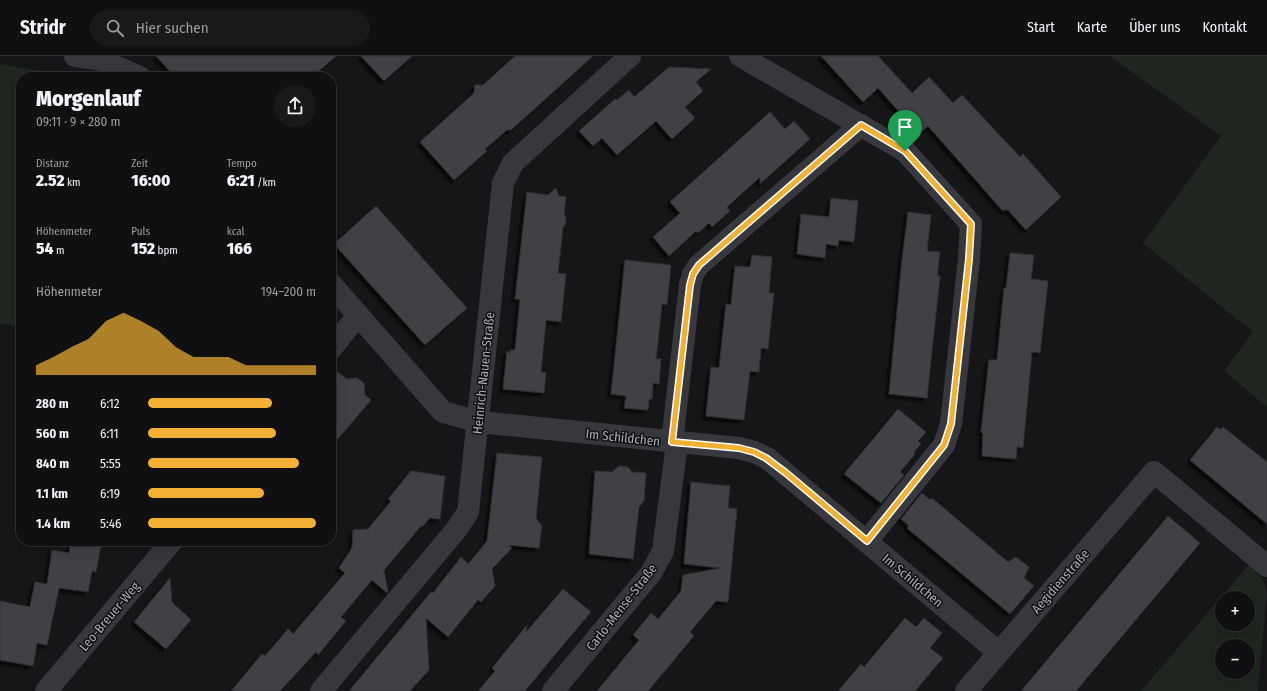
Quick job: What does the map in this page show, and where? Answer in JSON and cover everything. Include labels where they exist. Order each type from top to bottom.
[{"type":"street","points":[[75,56],[101,60],[131,72]]},
{"type":"street","name":"Heinrich-Nauen-Straße","points":[[321,691],[456,530],[468,512],[479,422],[503,183],[507,172],[513,163],[630,56]]},
{"type":"street","points":[[740,56],[905,151],[971,224],[969,259],[951,424],[944,445],[867,541]]},
{"type":"street","name":"Carlo-Mense-Straße","points":[[553,691],[651,573],[663,551],[690,285],[693,274],[699,265],[861,125]]},
{"type":"street","name":"Im Schildchen","points":[[336,290],[443,412],[479,422],[674,443],[739,448],[754,452],[766,458],[998,652]]},
{"type":"street","points":[[336,343],[358,315]]},
{"type":"street","name":"Aegidienstraße","points":[[966,691],[1154,472],[1267,566]]},
{"type":"street","name":"Leo-Breuer-Weg","points":[[46,691],[168,546]]},
{"type":"shaded area","points":[[1110,56],[1267,56],[1267,407],[1224,371],[1253,332],[1143,243],[1221,136]]},
{"type":"shaded area","points":[[0,64],[48,72],[16,72],[16,326],[0,324]]},
{"type":"shaded area","points":[[1249,564],[1261,577],[1267,593],[1258,691],[1141,691],[1215,604],[1215,631],[1255,631],[1255,591],[1226,591]]},
{"type":"building","points":[[156,56],[336,56],[318,72],[170,72]]},
{"type":"building","points":[[361,56],[412,56],[384,81]]},
{"type":"building","points":[[515,56],[593,56],[511,130],[507,130],[485,149],[487,151],[454,180],[420,142],[474,93],[475,85],[483,85]]},
{"type":"building","points":[[821,56],[878,56],[912,93],[929,77],[953,103],[962,95],[1020,157],[1023,154],[1061,197],[1026,230],[1008,210],[1002,210],[928,126],[919,134],[878,88],[863,102]]},
{"type":"building","points":[[669,67],[711,69],[696,82],[703,91],[685,107],[695,118],[672,139],[656,121],[617,155],[602,138],[593,146],[579,131],[615,99],[617,100],[629,90],[634,97]]},
{"type":"building","points":[[770,112],[785,129],[794,121],[810,139],[760,184],[760,177],[727,207],[730,211],[712,227],[709,223],[698,233],[696,231],[669,256],[653,237],[680,213],[670,202]]},
{"type":"building","points":[[556,188],[559,196],[566,197],[564,214],[566,217],[565,225],[563,227],[558,273],[566,274],[561,322],[546,320],[541,372],[546,373],[544,393],[503,389],[507,351],[510,354],[510,350],[515,350],[520,299],[515,299],[527,192],[548,195]]},
{"type":"building","points":[[831,198],[858,201],[854,242],[839,240],[838,246],[826,244],[825,258],[797,254],[801,214],[829,217]]},
{"type":"building","points":[[376,206],[467,308],[425,345],[336,246],[336,242]]},
{"type":"building","points":[[908,212],[931,215],[927,251],[940,252],[937,276],[940,276],[927,398],[889,394]]},
{"type":"building","points":[[1010,253],[1034,255],[1031,279],[1048,281],[1040,353],[1032,352],[1023,448],[1017,447],[1016,459],[982,456],[983,433],[981,432],[989,360],[997,360],[1004,288],[1006,288]]},
{"type":"building","points":[[752,255],[772,257],[769,293],[774,293],[768,349],[761,348],[759,372],[750,371],[744,420],[706,416],[711,367],[719,368],[726,304],[731,305],[735,266],[750,267]]},
{"type":"building","points":[[625,260],[671,265],[667,305],[662,304],[656,359],[661,359],[659,384],[653,383],[652,399],[649,399],[648,410],[624,408],[626,396],[611,394]]},
{"type":"building","points":[[336,371],[347,379],[357,378],[364,383],[365,395],[371,400],[336,441]]},
{"type":"building","points":[[898,409],[926,432],[918,441],[921,444],[914,452],[915,454],[900,472],[904,475],[881,503],[844,474]]},
{"type":"building","points":[[1217,427],[1221,430],[1223,427],[1267,462],[1267,524],[1190,460]]},
{"type":"building","points":[[497,453],[542,457],[536,518],[542,526],[539,548],[508,545],[512,548],[492,569],[495,586],[481,602],[478,600],[448,637],[426,618],[429,670],[410,691],[349,691],[431,592],[433,593],[461,557],[468,564],[487,541]]},
{"type":"building","points":[[619,466],[628,467],[632,472],[646,473],[644,501],[639,507],[633,559],[589,554],[595,471],[612,472]]},
{"type":"building","points":[[411,471],[445,476],[440,519],[430,518],[422,527],[421,526],[384,570],[388,591],[387,593],[372,580],[341,617],[346,621],[318,655],[316,652],[280,691],[231,691],[262,654],[265,656],[288,629],[293,634],[345,573],[339,568],[352,548],[353,530],[368,529],[391,501],[388,499]]},
{"type":"building","points":[[691,482],[730,486],[728,508],[737,509],[728,602],[716,601],[690,632],[694,636],[648,691],[597,691],[639,640],[633,635],[651,613],[658,619],[681,591],[683,575],[721,568],[684,564]]},
{"type":"building","points":[[922,493],[930,500],[932,498],[1008,562],[1016,557],[1029,567],[1024,578],[1034,586],[1010,614],[907,528],[909,526],[901,519]]},
{"type":"building","points":[[1168,516],[1200,543],[1171,578],[1076,691],[1021,691]]},
{"type":"building","points":[[70,546],[101,546],[96,572],[92,571],[88,592],[59,588],[47,645],[37,643],[33,666],[0,660],[0,601],[30,607],[35,582],[47,584],[52,550],[69,553]]},
{"type":"building","points":[[170,578],[172,602],[191,620],[166,649],[134,622]]},
{"type":"building","points":[[563,589],[591,612],[525,691],[478,691],[495,671],[492,668],[527,625],[526,632]]},
{"type":"building","points":[[905,618],[916,627],[924,618],[942,633],[930,648],[943,658],[915,691],[838,691],[861,664],[864,667]]},
{"type":"route","points":[[861,125],[905,151],[971,224],[969,259],[951,424],[944,445],[867,541],[766,458],[754,452],[739,448],[672,442],[690,285],[693,274],[699,265],[861,125]]}]
